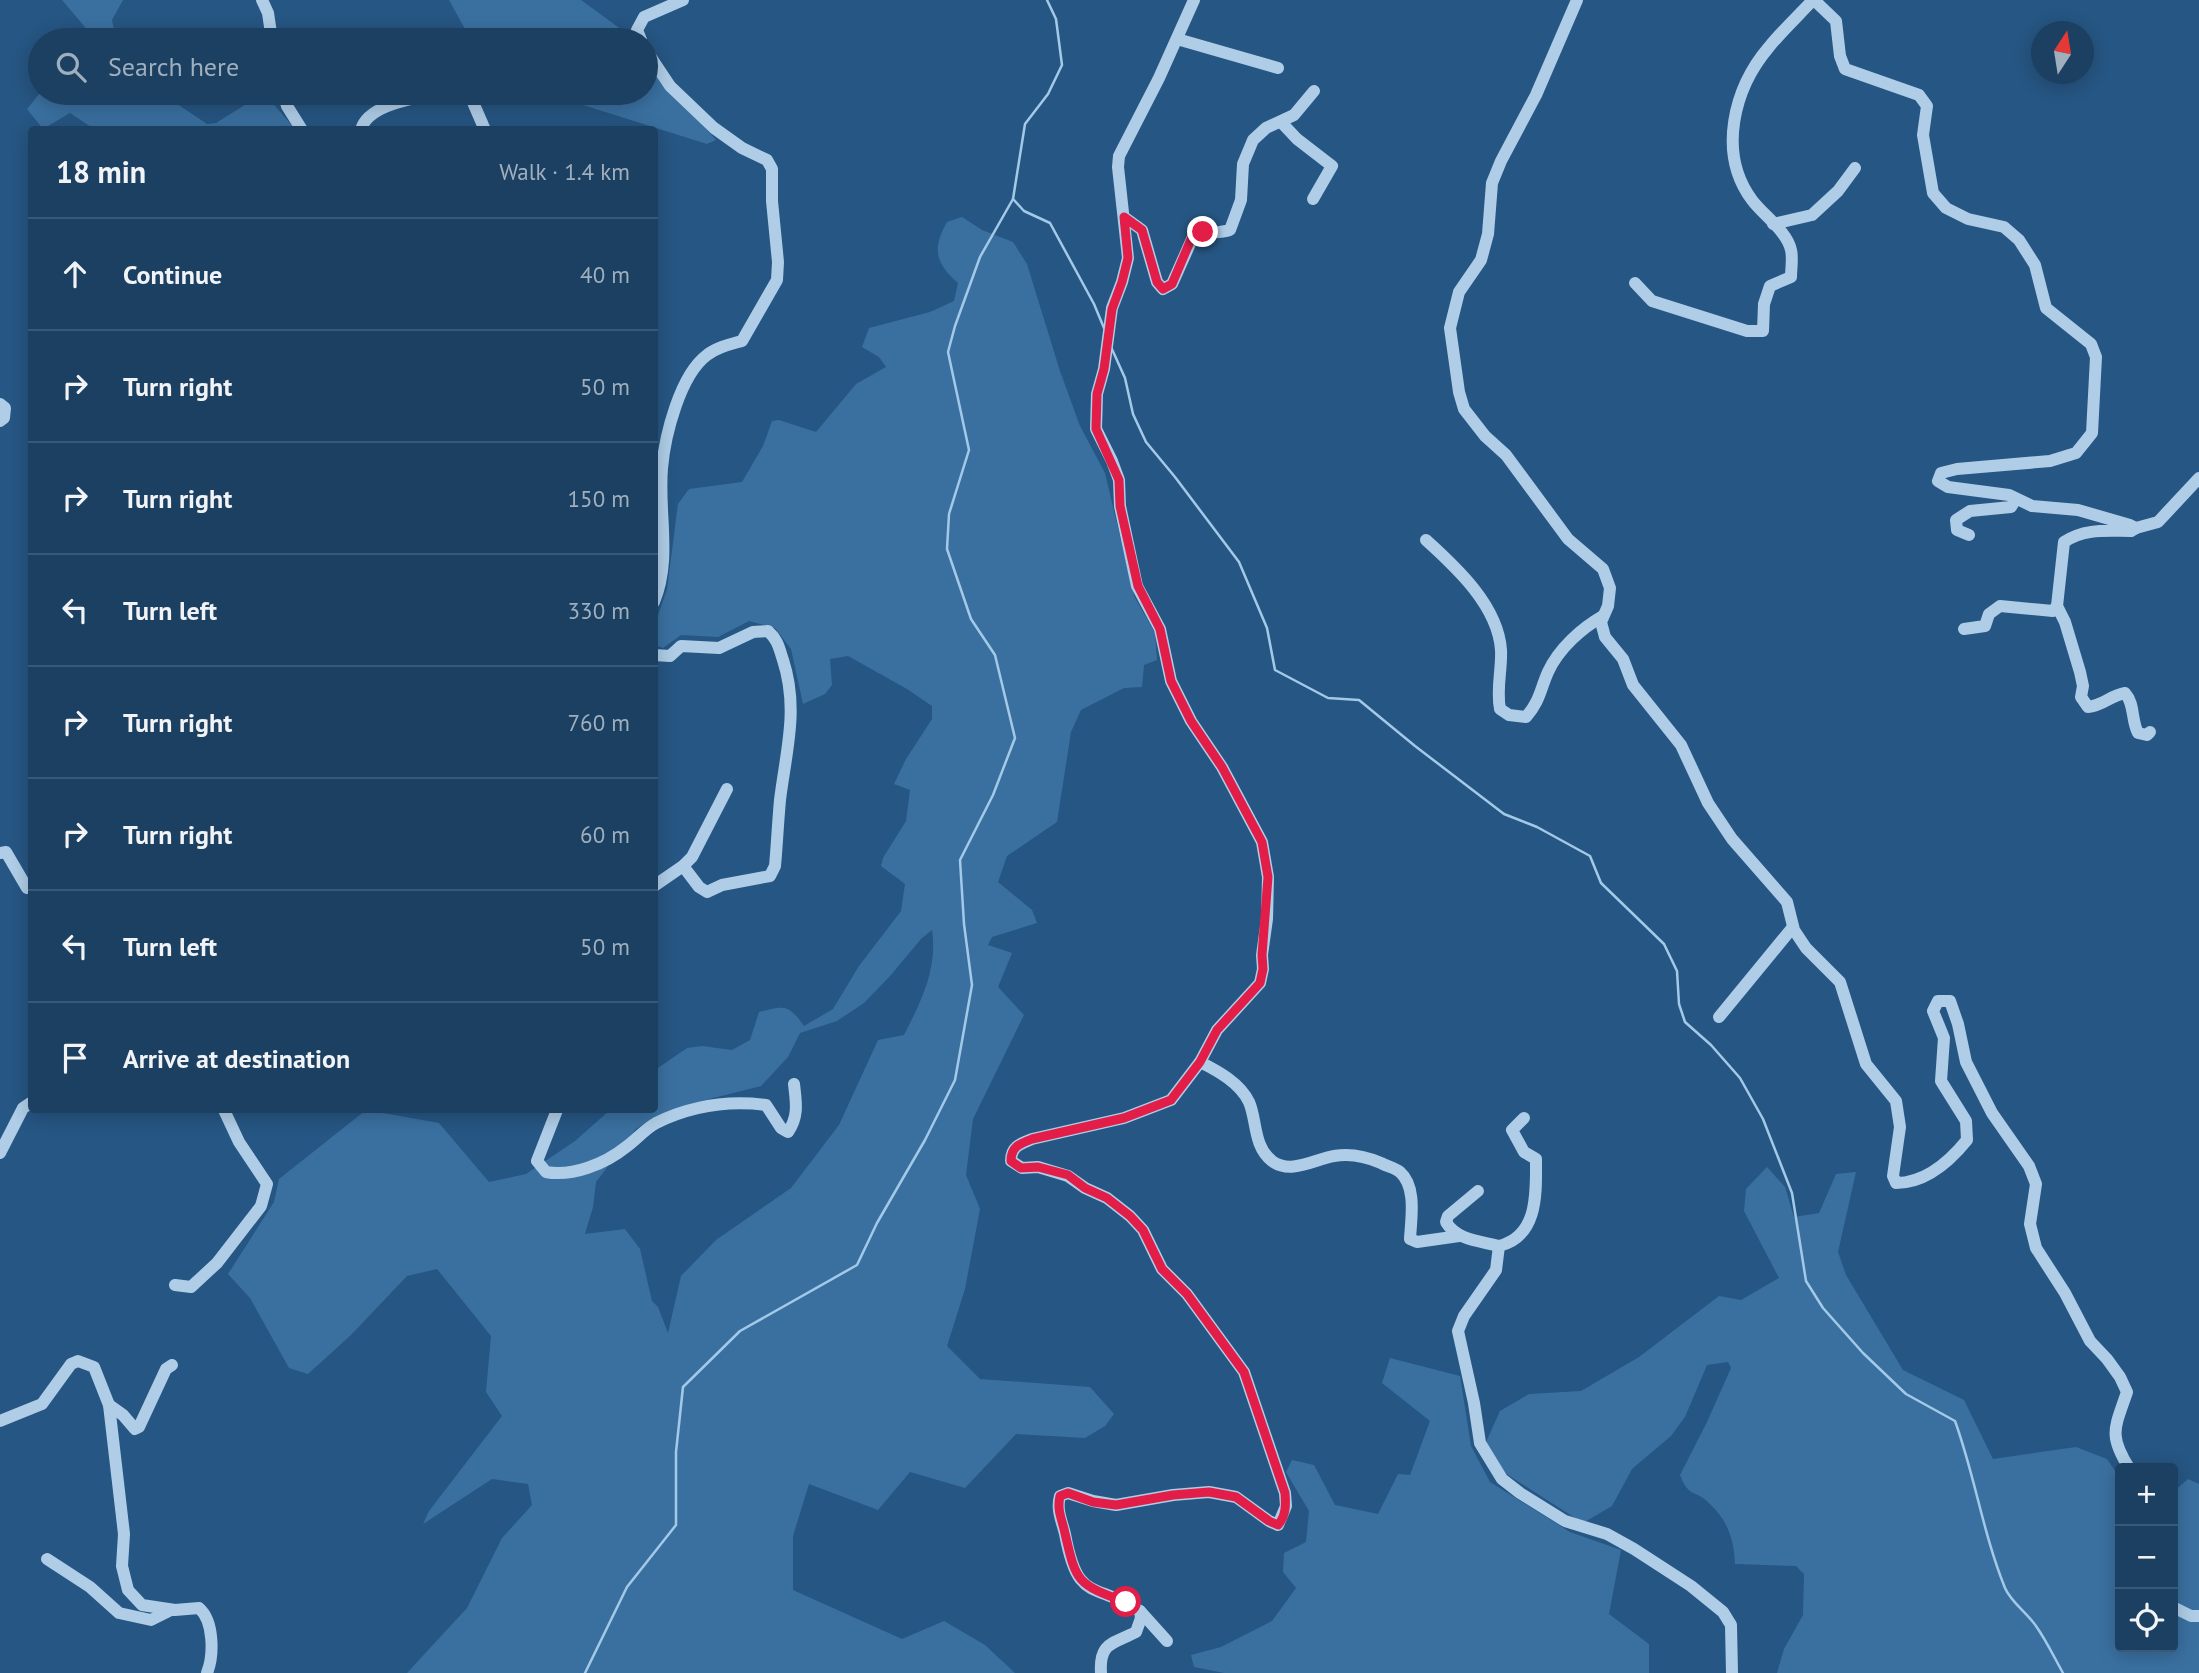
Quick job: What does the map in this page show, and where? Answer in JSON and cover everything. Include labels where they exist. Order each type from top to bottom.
[{"type":"street","points":[[262,0],[270,28]]},
{"type":"street","points":[[638,28],[644,17],[683,0]]},
{"type":"street","points":[[1167,1641],[1140,1611],[1126,1602],[1097,1593],[1084,1585],[1075,1573],[1058,1511],[1060,1496],[1068,1493],[1093,1502],[1116,1505],[1209,1492],[1236,1497],[1278,1525],[1282,1521],[1286,1506],[1285,1493],[1244,1372],[1187,1294],[1162,1269],[1143,1230],[1107,1198],[1058,1171],[1038,1167],[1021,1168],[1011,1161],[1011,1152],[1018,1144],[1032,1139],[1124,1118],[1171,1100],[1200,1062],[1217,1030],[1260,983],[1263,969],[1268,877],[1262,842],[1222,767],[1191,721],[1171,681],[1160,629],[1138,586],[1120,506],[1119,480],[1096,429],[1097,394],[1104,369],[1112,309],[1128,258],[1119,156],[1194,0]]},
{"type":"street","points":[[1577,0],[1536,94],[1492,183],[1488,234],[1481,260],[1459,292],[1451,328],[1464,409],[1485,436],[1506,455],[1568,539],[1603,569],[1610,588],[1601,622],[1605,637],[1623,659],[1633,685],[1681,745],[1708,803],[1732,839],[1787,902],[1793,927],[1806,948],[1840,982],[1866,1064],[1896,1101],[1900,1127],[1893,1176],[1896,1183],[1911,1183],[1951,1159],[1967,1140],[1966,1121],[1941,1081],[1944,1038],[1933,1011],[1938,1001],[1950,1001],[1966,1062],[1992,1113],[2029,1166],[2036,1184],[2030,1224],[2036,1248],[2065,1293],[2090,1341],[2107,1359],[2127,1392],[2114,1432],[2119,1452],[2126,1463]]},
{"type":"street","points":[[1635,283],[1652,301],[1747,331],[1763,331],[1764,303],[1770,286],[1791,277],[1791,249],[1750,198],[1735,164],[1732,130],[1744,84],[1767,48],[1813,0],[1836,21],[1844,69],[1919,95],[1927,106],[1923,135],[1933,193],[1946,208],[1968,219],[2004,228],[2019,240],[2035,265],[2046,308],[2091,344],[2096,358],[2092,433],[2076,453],[2050,461],[1957,469],[1941,473],[1938,481],[1948,487],[2009,495],[2032,506],[2078,510],[2136,528]]},
{"type":"street","points":[[1177,39],[1278,68]]},
{"type":"street","points":[[658,68],[670,86],[715,128],[742,148],[767,160],[772,169],[773,229],[778,262],[777,280],[743,341],[707,354],[694,368],[682,388],[662,468],[663,574],[658,590]]},
{"type":"street","points":[[1124,217],[1142,230],[1157,282],[1163,289],[1172,284],[1192,237],[1203,232],[1216,234],[1230,230],[1241,200],[1243,164],[1253,140],[1266,128],[1294,115],[1314,92]]},
{"type":"street","points":[[287,105],[300,126]]},
{"type":"street","points":[[362,126],[378,108],[390,105]]},
{"type":"street","points":[[474,105],[483,126]]},
{"type":"street","points":[[1281,122],[1297,139],[1332,166],[1313,200]]},
{"type":"street","points":[[1773,224],[1812,215],[1838,191],[1855,168]]},
{"type":"street","points":[[0,404],[5,408],[4,418],[0,421]]},
{"type":"street","points":[[2150,732],[2147,735],[2138,733],[2134,726],[2130,699],[2126,694],[2117,694],[2098,706],[2088,707],[2081,697],[2080,672],[2068,631],[2057,606],[2064,542],[2075,534],[2096,530],[2131,531],[2158,522],[2199,478]]},
{"type":"street","points":[[1969,535],[1957,530],[1956,520],[1970,511],[2011,508],[2015,499]]},
{"type":"street","points":[[1426,540],[1477,593],[1496,624],[1501,649],[1498,699],[1500,709],[1509,715],[1526,717],[1541,696],[1556,657],[1589,624],[1604,616]]},
{"type":"street","points":[[1964,629],[1985,626],[1989,614],[2000,606],[2053,611],[2057,606]]},
{"type":"street","points":[[658,655],[670,656],[681,646],[719,648],[753,632],[768,631],[776,639],[792,696],[775,866],[770,876],[722,885],[707,892],[699,887],[683,866]]},
{"type":"street","points":[[658,883],[683,866],[692,856],[727,789]]},
{"type":"street","points":[[0,853],[6,852],[27,888]]},
{"type":"street","points":[[1719,1017],[1793,927]]},
{"type":"street","points":[[1200,1062],[1217,1070],[1236,1085],[1249,1101],[1254,1129],[1272,1161],[1285,1166],[1306,1165],[1332,1156],[1354,1154],[1373,1160],[1399,1172],[1406,1181],[1411,1193],[1410,1239],[1417,1242],[1459,1236]]},
{"type":"street","points":[[556,1113],[537,1161],[546,1172],[555,1174],[584,1169],[625,1149],[653,1124],[717,1103],[766,1105],[781,1128],[788,1132],[794,1123],[797,1108],[794,1084]]},
{"type":"street","points":[[0,1153],[23,1108],[28,1105]]},
{"type":"street","points":[[176,1284],[191,1287],[217,1262],[261,1206],[267,1184],[239,1142],[225,1113]]},
{"type":"street","points":[[1478,1191],[1448,1216],[1446,1222],[1451,1231],[1459,1236],[1499,1246],[1510,1243],[1528,1224],[1536,1198],[1536,1159],[1524,1152],[1512,1130],[1524,1118]]},
{"type":"street","points":[[1499,1246],[1496,1270],[1464,1316],[1458,1331],[1480,1443],[1502,1479],[1520,1493],[1565,1521],[1607,1535],[1634,1549],[1691,1586],[1723,1612],[1731,1625],[1732,1673]]},
{"type":"street","points":[[0,1421],[41,1404],[71,1364],[78,1362],[94,1367],[109,1405],[124,1534],[122,1566],[128,1590],[142,1605],[171,1610],[199,1608],[206,1614],[211,1633],[210,1666],[207,1673]]},
{"type":"street","points":[[109,1405],[123,1415],[135,1429],[139,1427],[166,1369],[172,1365]]},
{"type":"street","points":[[47,1559],[90,1587],[120,1613],[151,1620],[171,1610]]},
{"type":"street","points":[[2178,1609],[2192,1616],[2199,1616]]},
{"type":"street","points":[[1101,1673],[1102,1655],[1106,1646],[1136,1632],[1141,1618],[1140,1611]]},
{"type":"shaded area","points":[[62,0],[123,0],[112,20],[114,28],[86,28]]},
{"type":"shaded area","points":[[449,0],[581,0],[619,28],[464,28]]},
{"type":"shaded area","points":[[658,73],[716,140],[707,144],[658,129],[658,126],[650,126],[583,105],[658,105]]},
{"type":"shaded area","points":[[30,105],[179,105],[207,124],[216,123],[245,105],[274,105],[292,126],[90,126],[70,113],[48,126],[41,126],[27,109]]},
{"type":"shaded area","points":[[962,217],[982,230],[1013,242],[1027,264],[1080,426],[1105,473],[1134,596],[1155,633],[1157,660],[1144,665],[1142,687],[1124,688],[1081,710],[1071,732],[1057,822],[1007,856],[998,882],[1032,910],[1037,923],[992,937],[988,945],[1012,953],[998,987],[1024,1015],[973,1119],[966,1175],[980,1209],[965,1289],[947,1346],[980,1379],[1090,1387],[1114,1414],[1105,1426],[1085,1438],[1016,1434],[965,1488],[910,1472],[878,1510],[809,1484],[793,1536],[793,1590],[902,1639],[944,1621],[985,1645],[1015,1673],[407,1673],[467,1608],[502,1538],[532,1505],[528,1484],[492,1479],[423,1524],[429,1511],[502,1416],[486,1392],[491,1336],[437,1269],[407,1276],[351,1335],[308,1374],[289,1368],[250,1298],[228,1274],[274,1202],[279,1179],[362,1113],[383,1113],[439,1123],[489,1182],[526,1174],[575,1141],[607,1113],[658,1113],[658,1068],[687,1048],[702,1046],[732,1050],[750,1040],[759,1012],[785,1008],[794,1013],[804,1026],[833,1009],[859,966],[901,911],[905,884],[881,866],[883,858],[906,821],[910,790],[894,784],[906,759],[932,719],[932,706],[848,656],[830,659],[832,685],[825,694],[803,704],[791,649],[775,628],[749,621],[718,637],[681,635],[663,648],[658,646],[658,615],[667,589],[678,504],[689,489],[742,482],[763,446],[772,421],[779,420],[816,432],[856,384],[886,367],[879,357],[862,347],[869,328],[930,312],[954,301],[958,283],[944,269],[938,255],[942,231],[947,222]],"holes":[[[932,930],[933,958],[927,984],[904,1035],[878,1040],[839,1125],[791,1188],[716,1240],[681,1276],[668,1333],[658,1307],[652,1301],[640,1249],[625,1229],[585,1234],[593,1207],[596,1182],[636,1129],[654,1117],[693,1103],[761,1086],[788,1057],[800,1033],[837,1021],[864,1003]]]},
{"type":"shaded area","points":[[1767,1167],[1785,1187],[1794,1217],[1819,1213],[1836,1174],[1856,1172],[1838,1252],[1846,1275],[1903,1370],[1964,1400],[1993,1459],[2076,1447],[2107,1459],[2115,1471],[2115,1652],[2178,1652],[2178,1488],[2188,1479],[2199,1484],[2199,1673],[1777,1673],[1784,1649],[1803,1615],[1804,1574],[1796,1566],[1735,1564],[1726,1524],[1705,1499],[1687,1488],[1680,1475],[1731,1368],[1728,1362],[1707,1365],[1685,1417],[1671,1436],[1632,1469],[1612,1506],[1583,1523],[1505,1473],[1486,1442],[1500,1411],[1529,1394],[1581,1391],[1639,1357],[1719,1296],[1741,1300],[1779,1278],[1744,1211],[1746,1189]]},
{"type":"shaded area","points":[[1390,1358],[1460,1376],[1471,1446],[1490,1482],[1570,1532],[1621,1550],[1609,1614],[1649,1644],[1649,1673],[1224,1673],[1194,1667],[1191,1655],[1221,1647],[1272,1621],[1296,1588],[1283,1572],[1284,1553],[1306,1542],[1309,1511],[1286,1472],[1292,1460],[1314,1465],[1335,1505],[1378,1514],[1398,1474],[1410,1475],[1430,1421],[1382,1383]]},
{"type":"waterway","points":[[1047,0],[1056,19],[1062,65],[1048,94],[1025,124],[1013,199],[1024,211],[1050,223],[1104,328]]},
{"type":"waterway","points":[[585,1673],[627,1587],[676,1525],[676,1452],[683,1387],[740,1331],[857,1265],[955,1080],[972,985],[964,924],[960,860],[993,795],[1015,738],[995,655],[971,619],[947,549],[949,514],[969,450],[948,352],[980,257],[1013,199]]},
{"type":"waterway","points":[[1111,347],[1125,378],[1133,414],[1146,442],[1239,562],[1267,628],[1275,670],[1328,698],[1359,700],[1504,814],[1537,827],[1590,856],[1601,883],[1664,944],[1677,971],[1679,1004],[1685,1022],[1711,1045],[1740,1078],[1763,1119],[1792,1193],[1806,1281],[1823,1308],[1863,1353],[1906,1394],[1955,1421],[2005,1588],[2036,1626],[2063,1673]]},
{"type":"route","points":[[1126,1602],[1097,1593],[1084,1585],[1075,1573],[1058,1511],[1060,1496],[1068,1493],[1093,1502],[1116,1505],[1191,1492],[1209,1492],[1236,1497],[1278,1525],[1282,1521],[1286,1506],[1285,1493],[1244,1372],[1187,1294],[1162,1269],[1143,1230],[1107,1198],[1085,1188],[1068,1175],[1038,1167],[1021,1168],[1011,1161],[1011,1152],[1018,1144],[1053,1133],[1124,1118],[1171,1100],[1200,1062],[1217,1030],[1260,983],[1263,969],[1268,877],[1262,842],[1222,767],[1191,721],[1171,681],[1160,629],[1138,586],[1120,506],[1119,480],[1096,429],[1097,394],[1104,369],[1112,309],[1128,258],[1124,217],[1142,230],[1157,282],[1163,289],[1172,284],[1192,237],[1203,232]]}]
